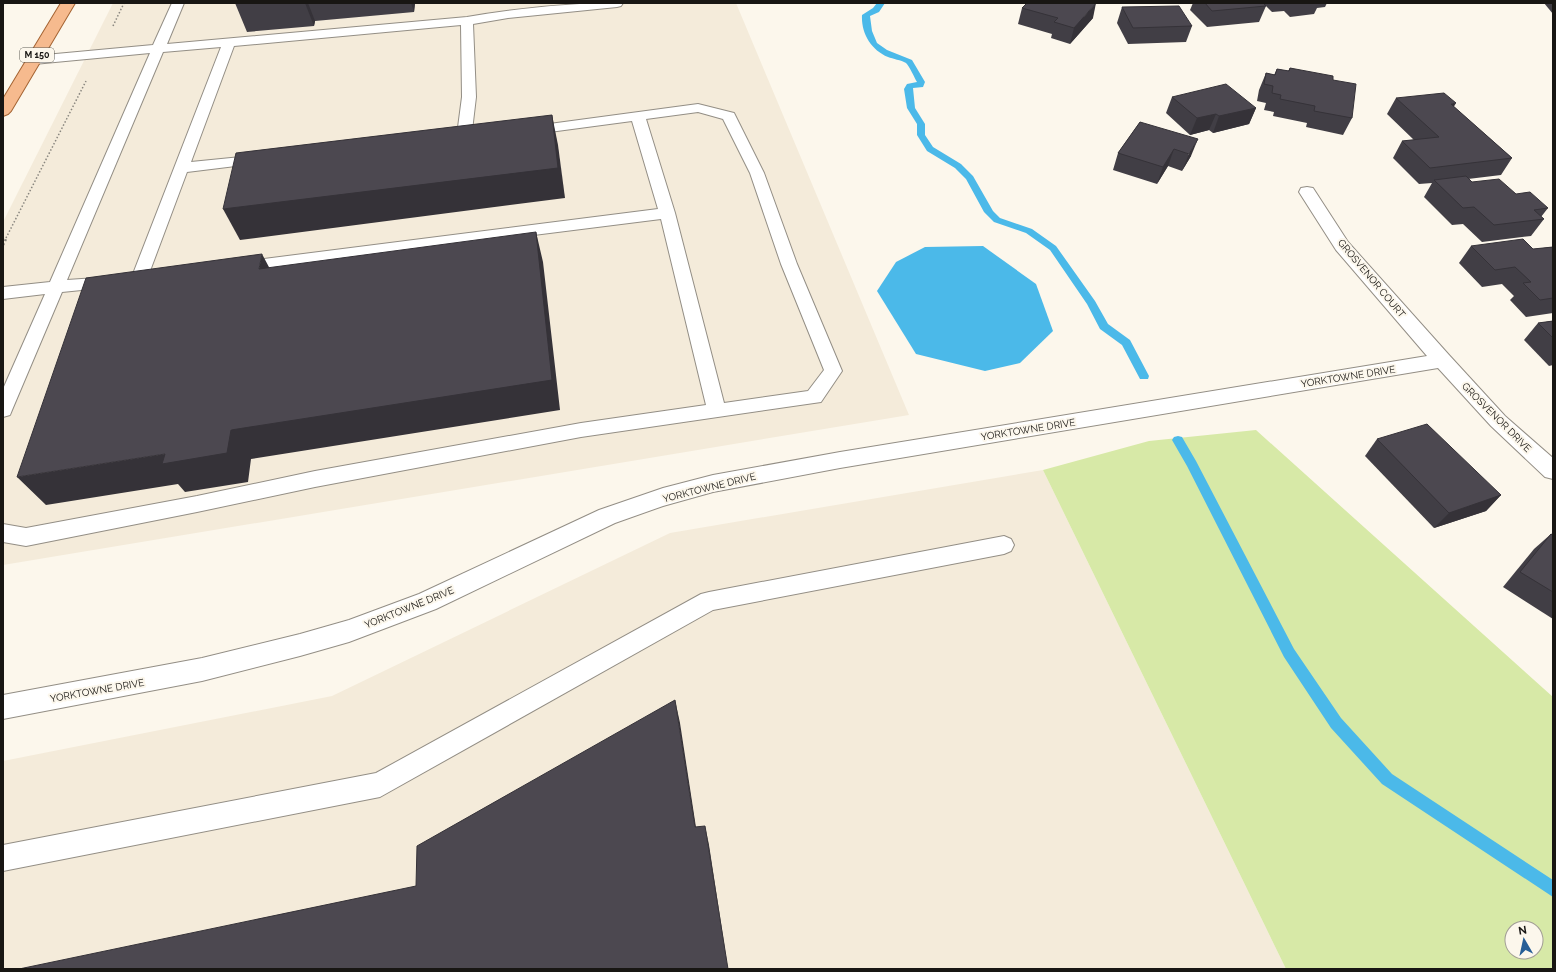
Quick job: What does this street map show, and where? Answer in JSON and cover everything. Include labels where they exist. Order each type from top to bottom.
[{"type":"main road","name":"M 150","points":[[3,111],[68,3]]},
{"type":"street","name":"GROSVENOR COURT","points":[[1307,192],[1342,246],[1442,360]]},
{"type":"street","name":"GROSVENOR DRIVE","points":[[1442,360],[1498,421],[1553,471]]},
{"type":"street","name":"YORKTOWNE DRIVE","points":[[3,707],[185,674],[271,654],[351,630],[399,613],[443,594],[589,525],[638,505],[703,486],[840,460],[1442,360]]},
{"type":"lane","points":[[3,410],[178,3]]},
{"type":"lane","points":[[34,60],[467,21],[508,14],[617,3]]},
{"type":"lane","points":[[440,141],[471,138],[467,21]]},
{"type":"lane","points":[[3,293],[147,278],[181,168],[229,43]]},
{"type":"lane","points":[[3,533],[26,537],[198,504],[314,479],[581,430],[814,397],[833,371],[788,264],[756,173],[729,116],[698,108],[510,133]]},
{"type":"lane","points":[[638,117],[667,213],[717,411]]},
{"type":"lane","points":[[181,168],[275,158]]},
{"type":"lane","points":[[226,268],[667,213]]},
{"type":"lane","points":[[3,858],[380,785],[709,601],[1004,545]]},
{"type":"path","points":[[110,31],[124,3]]},
{"type":"path","points":[[3,245],[86,81]]},
{"type":"shaded area","points":[[113,3],[736,3],[909,415],[3,565],[3,222]]},
{"type":"shaded area","points":[[1043,470],[1286,969],[3,969],[3,761],[332,696],[670,533]]},
{"type":"green space","points":[[1256,430],[1553,697],[1553,969],[1286,969],[1043,470],[1149,441]]},
{"type":"water","points":[[983,246],[1036,284],[1053,331],[1020,363],[985,371],[916,354],[877,291],[896,262],[925,247]]},
{"type":"building","points":[[1027,3],[1096,3],[1074,28],[1054,22],[1058,18],[1022,8]]},
{"type":"building","points":[[1205,3],[1263,3],[1266,6],[1212,11]]},
{"type":"building","points":[[1179,6],[1192,26],[1133,28],[1122,7]]},
{"type":"building","points":[[1290,68],[1333,76],[1333,80],[1356,84],[1352,118],[1314,111],[1315,106],[1280,99],[1281,95],[1272,93],[1273,86],[1264,84],[1266,73],[1275,75],[1277,69],[1289,71]]},
{"type":"building","points":[[1226,84],[1256,108],[1219,116],[1216,114],[1197,118],[1172,97]]},
{"type":"building","points":[[1444,93],[1456,103],[1451,104],[1512,158],[1430,168],[1402,141],[1439,137],[1396,98]]},
{"type":"building","points":[[552,115],[558,168],[223,209],[236,153]]},
{"type":"building","points":[[1140,122],[1198,139],[1189,154],[1174,149],[1163,167],[1118,153]]},
{"type":"building","points":[[1466,176],[1472,182],[1499,179],[1516,194],[1530,192],[1548,208],[1534,210],[1544,219],[1494,225],[1474,207],[1463,208],[1434,180]]},
{"type":"building","points":[[536,232],[552,380],[231,430],[227,453],[162,464],[165,454],[17,477],[86,278],[262,254],[259,269]]},
{"type":"building","points":[[1523,239],[1533,249],[1553,247],[1553,298],[1540,300],[1523,283],[1531,282],[1515,267],[1495,270],[1471,246]]},
{"type":"building","points":[[1553,321],[1553,338],[1538,323]]},
{"type":"building","points":[[1427,424],[1501,495],[1449,513],[1377,439]]},
{"type":"building","points":[[1551,534],[1553,535],[1553,592],[1520,572]]},
{"type":"building","points":[[675,700],[695,827],[705,826],[728,969],[19,969],[416,886],[417,846]]},
{"type":"waterway","points":[[881,3],[876,10],[866,15],[868,31],[874,44],[879,49],[909,62],[921,82],[920,85],[910,86],[908,89],[909,99],[912,111],[921,124],[921,135],[930,149],[958,166],[970,178],[989,212],[997,220],[1029,231],[1053,248],[1091,303],[1104,326],[1126,343],[1144,376]]},
{"type":"waterway","points":[[1178,440],[1192,464],[1289,653],[1336,723],[1387,779],[1553,889]]}]
